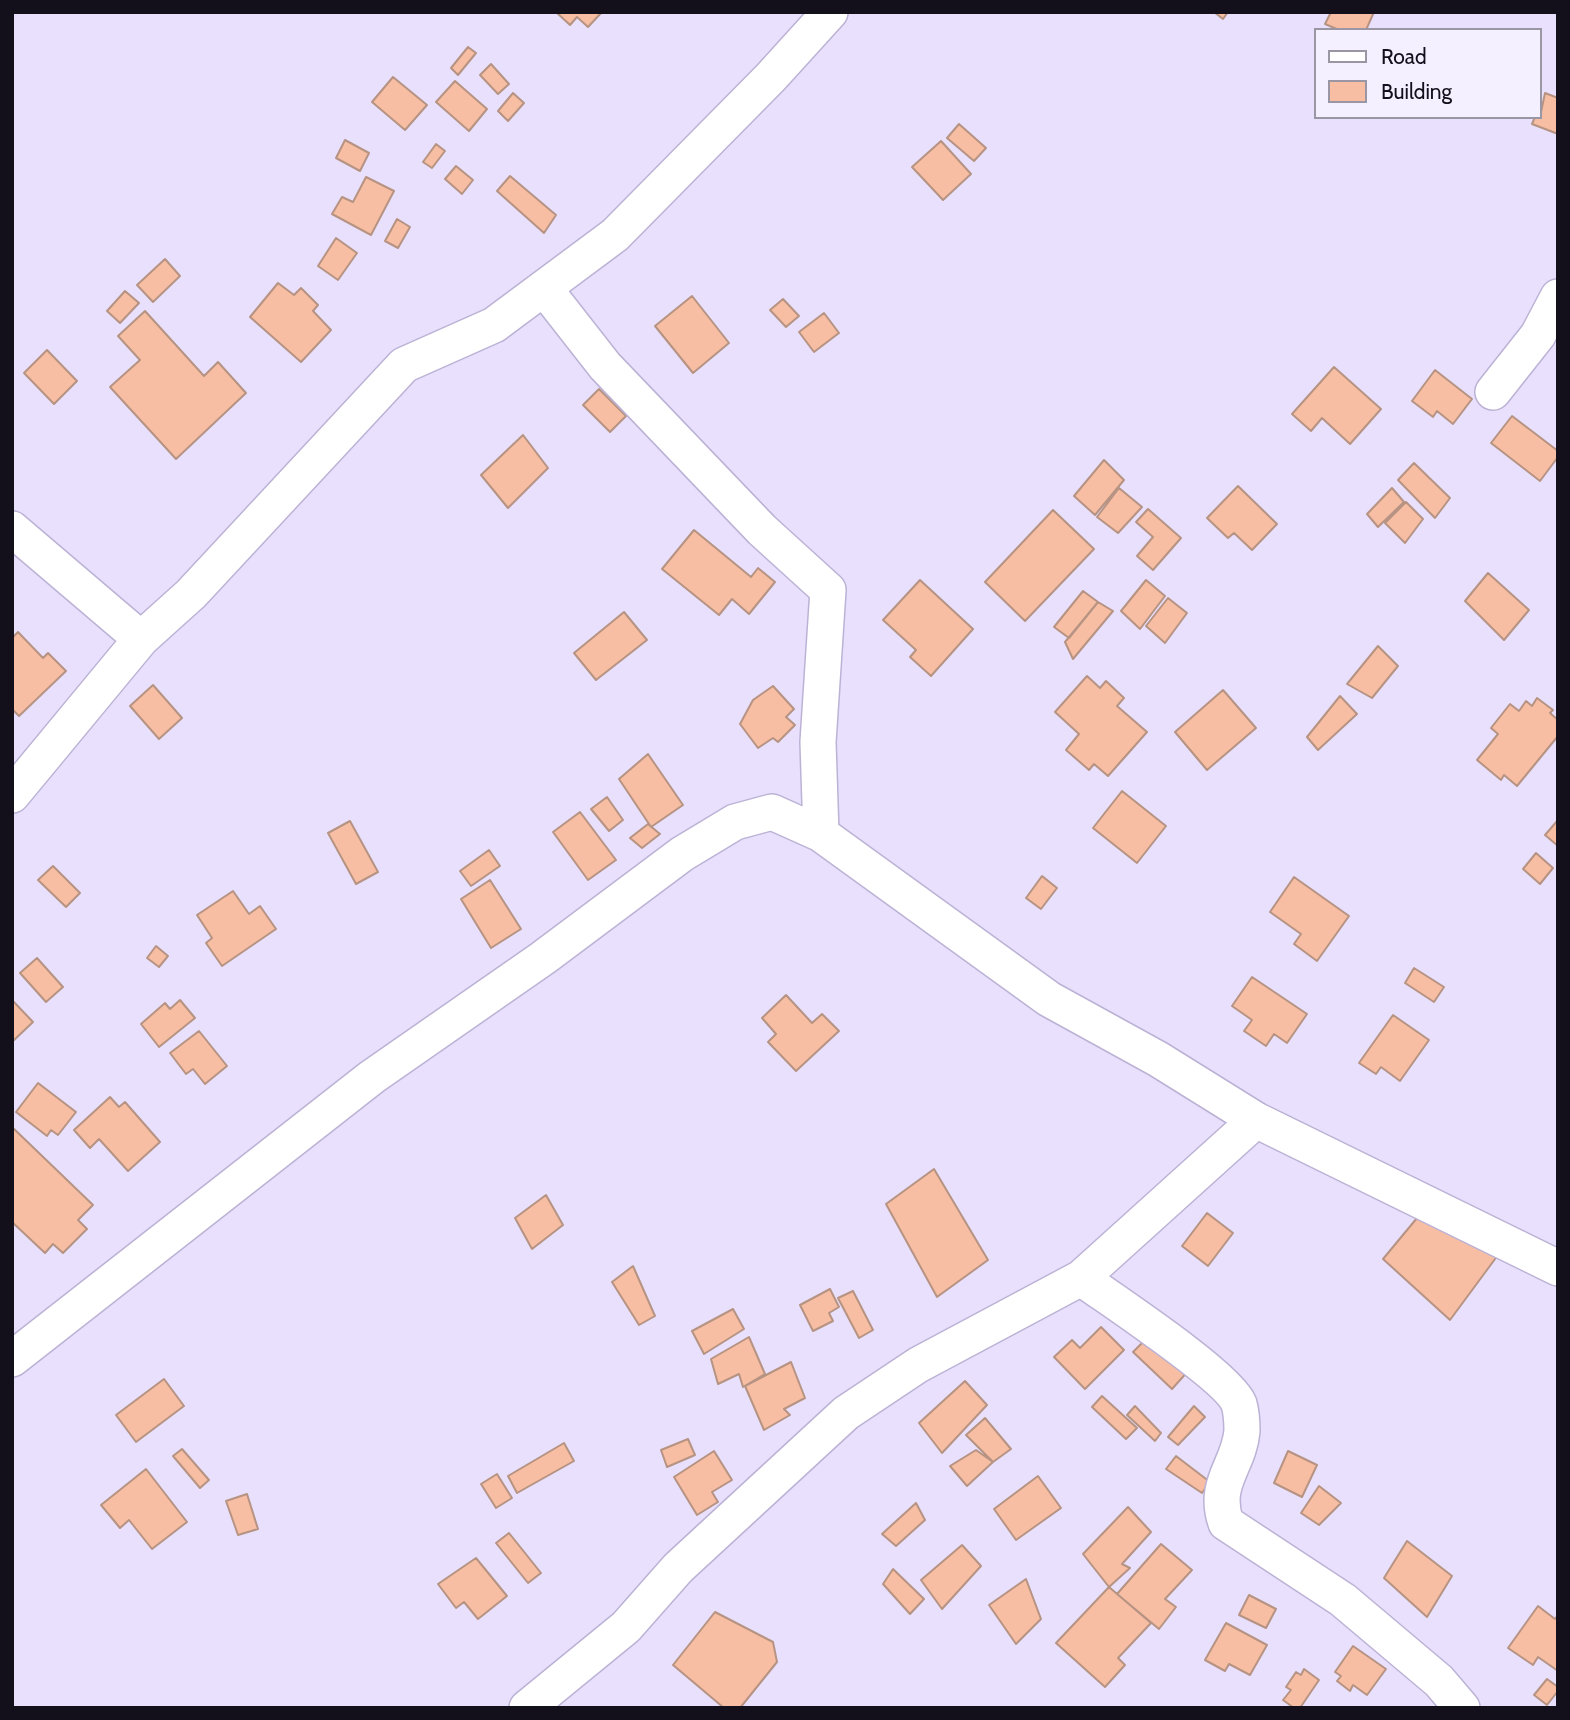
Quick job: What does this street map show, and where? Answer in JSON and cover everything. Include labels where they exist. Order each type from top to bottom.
[{"type":"street","points":[[12,795],[141,639],[191,594],[404,365],[494,325],[615,234],[771,77],[830,12]]},
{"type":"street","points":[[544,288],[605,366],[762,530],[828,590],[818,742],[821,834]]},
{"type":"street","points":[[1493,392],[1538,335],[1558,297]]},
{"type":"street","points":[[12,529],[141,639]]},
{"type":"street","points":[[12,1359],[372,1077],[543,958],[682,854],[735,822],[772,812],[821,834],[1049,999],[1158,1059],[1256,1120],[1558,1268]]},
{"type":"street","points":[[527,1708],[626,1627],[678,1568],[846,1413],[918,1365],[1081,1278],[1256,1120]]},
{"type":"street","points":[[1081,1278],[1207,1370],[1238,1403],[1242,1432],[1228,1471],[1220,1505],[1226,1523],[1343,1600],[1439,1681],[1462,1708]]},
{"type":"building","points":[[556,12],[602,12],[588,27],[577,17],[570,25]]},
{"type":"building","points":[[1214,12],[1228,12],[1223,19]]},
{"type":"building","points":[[1331,12],[1374,12],[1367,28],[1334,28],[1325,24]]},
{"type":"building","points":[[468,47],[476,53],[458,75],[451,68]]},
{"type":"building","points":[[491,64],[509,84],[498,94],[480,75]]},
{"type":"building","points":[[393,77],[427,105],[405,130],[372,102]]},
{"type":"building","points":[[455,81],[487,109],[469,131],[436,102]]},
{"type":"building","points":[[513,93],[524,103],[508,121],[498,111]]},
{"type":"building","points":[[1545,93],[1558,98],[1558,134],[1532,124],[1534,119],[1542,119]]},
{"type":"building","points":[[959,124],[986,148],[974,161],[947,138]]},
{"type":"building","points":[[345,140],[369,153],[360,171],[336,158]]},
{"type":"building","points":[[941,141],[971,174],[943,200],[912,167]]},
{"type":"building","points":[[436,144],[445,151],[432,168],[423,162]]},
{"type":"building","points":[[456,166],[473,180],[462,194],[445,179]]},
{"type":"building","points":[[510,176],[556,215],[544,233],[497,191]]},
{"type":"building","points":[[366,177],[394,191],[371,235],[332,214],[342,197],[353,202]]},
{"type":"building","points":[[397,219],[410,227],[398,248],[385,241]]},
{"type":"building","points":[[336,238],[357,253],[338,280],[318,266]]},
{"type":"building","points":[[165,259],[180,276],[153,302],[137,285]]},
{"type":"building","points":[[278,283],[294,295],[301,288],[318,305],[313,311],[331,330],[301,362],[250,317]]},
{"type":"building","points":[[125,291],[139,303],[120,323],[107,311]]},
{"type":"building","points":[[692,296],[729,343],[693,373],[655,326]]},
{"type":"building","points":[[783,299],[799,316],[786,327],[770,310]]},
{"type":"building","points":[[145,311],[204,376],[218,362],[246,393],[176,459],[110,387],[140,360],[118,336]]},
{"type":"building","points":[[824,313],[839,333],[814,352],[799,332]]},
{"type":"building","points":[[47,350],[77,381],[54,404],[24,373]]},
{"type":"building","points":[[1334,367],[1381,409],[1350,444],[1322,418],[1311,431],[1292,414]]},
{"type":"building","points":[[1435,370],[1472,399],[1453,424],[1437,411],[1433,417],[1412,401]]},
{"type":"building","points":[[599,389],[626,416],[610,432],[583,405]]},
{"type":"building","points":[[1512,416],[1558,451],[1558,457],[1540,481],[1491,443]]},
{"type":"building","points":[[523,435],[548,468],[508,508],[481,475]]},
{"type":"building","points":[[1104,460],[1124,480],[1095,515],[1074,496]]},
{"type":"building","points":[[1414,463],[1450,498],[1435,518],[1398,480]]},
{"type":"building","points":[[1238,486],[1277,524],[1252,550],[1234,533],[1228,538],[1207,518]]},
{"type":"building","points":[[1119,488],[1142,507],[1118,533],[1097,517]]},
{"type":"building","points":[[1392,488],[1404,502],[1378,527],[1367,514]]},
{"type":"building","points":[[1406,502],[1423,519],[1405,543],[1385,523]]},
{"type":"building","points":[[1148,509],[1181,538],[1153,570],[1137,556],[1153,537],[1136,522]]},
{"type":"building","points":[[1053,510],[1094,549],[1025,621],[985,582]]},
{"type":"building","points":[[694,530],[751,577],[758,568],[775,582],[749,614],[732,599],[719,615],[662,569]]},
{"type":"building","points":[[1488,573],[1529,610],[1504,640],[1465,601]]},
{"type":"building","points":[[920,580],[973,629],[931,676],[910,657],[916,650],[883,620]]},
{"type":"building","points":[[1146,580],[1165,596],[1140,629],[1121,611]]},
{"type":"building","points":[[1083,591],[1098,602],[1069,638],[1054,627]]},
{"type":"building","points":[[1168,598],[1187,613],[1165,643],[1146,626]]},
{"type":"building","points":[[1098,602],[1113,611],[1073,659],[1065,642]]},
{"type":"building","points":[[624,612],[647,640],[596,680],[574,653]]},
{"type":"building","points":[[18,632],[43,658],[48,653],[66,671],[19,716],[12,709],[12,638]]},
{"type":"building","points":[[1378,646],[1398,666],[1372,698],[1347,684]]},
{"type":"building","points":[[1087,676],[1100,688],[1106,681],[1124,698],[1117,706],[1147,732],[1108,776],[1094,764],[1089,770],[1066,750],[1079,734],[1055,712]]},
{"type":"building","points":[[153,685],[182,718],[159,739],[130,706]]},
{"type":"building","points":[[773,686],[794,709],[786,717],[795,725],[778,742],[773,738],[758,748],[740,724],[753,700]]},
{"type":"building","points":[[1223,690],[1256,728],[1207,770],[1175,732]]},
{"type":"building","points":[[1340,696],[1357,714],[1318,750],[1307,737]]},
{"type":"building","points":[[1537,698],[1553,710],[1550,713],[1558,720],[1558,736],[1517,786],[1504,775],[1501,780],[1477,760],[1498,734],[1491,728],[1510,704],[1519,711],[1526,701],[1532,706]]},
{"type":"building","points":[[648,754],[683,805],[651,827],[619,779]]},
{"type":"building","points":[[1122,791],[1166,826],[1137,863],[1093,828]]},
{"type":"building","points":[[607,797],[623,820],[609,831],[591,809]]},
{"type":"building","points":[[580,812],[616,860],[588,880],[553,832]]},
{"type":"building","points":[[1558,820],[1558,846],[1545,835]]},
{"type":"building","points":[[350,821],[378,872],[356,884],[328,833]]},
{"type":"building","points":[[648,824],[660,834],[642,848],[630,838]]},
{"type":"building","points":[[489,850],[500,866],[471,886],[460,871]]},
{"type":"building","points":[[1536,853],[1553,868],[1540,884],[1523,869]]},
{"type":"building","points":[[53,866],[80,893],[66,907],[38,880]]},
{"type":"building","points":[[1042,876],[1057,888],[1041,909],[1026,898]]},
{"type":"building","points":[[1294,877],[1349,916],[1317,961],[1294,944],[1301,934],[1270,912]]},
{"type":"building","points":[[490,880],[521,929],[491,948],[461,899]]},
{"type":"building","points":[[233,891],[249,914],[260,906],[276,929],[222,966],[206,943],[212,938],[197,915]]},
{"type":"building","points":[[156,946],[168,956],[159,967],[147,958]]},
{"type":"building","points":[[37,958],[63,987],[46,1002],[20,973]]},
{"type":"building","points":[[1414,968],[1444,987],[1434,1002],[1405,983]]},
{"type":"building","points":[[1252,977],[1307,1014],[1287,1043],[1274,1034],[1266,1046],[1244,1031],[1252,1020],[1232,1006]]},
{"type":"building","points":[[786,995],[812,1023],[822,1014],[839,1031],[796,1071],[768,1042],[776,1034],[762,1018]]},
{"type":"building","points":[[12,1000],[33,1022],[12,1042]]},
{"type":"building","points":[[180,1000],[195,1018],[159,1047],[141,1024],[165,1003],[170,1009]]},
{"type":"building","points":[[1393,1015],[1429,1040],[1400,1081],[1381,1067],[1376,1074],[1359,1063]]},
{"type":"building","points":[[199,1031],[227,1066],[205,1084],[193,1069],[186,1074],[170,1053]]},
{"type":"building","points":[[38,1083],[76,1112],[58,1135],[51,1130],[47,1136],[16,1112]]},
{"type":"building","points":[[110,1097],[119,1107],[125,1102],[160,1142],[128,1171],[99,1139],[90,1148],[74,1130]]},
{"type":"building","points":[[12,1127],[93,1205],[78,1220],[87,1229],[63,1253],[53,1244],[45,1253],[12,1222]]},
{"type":"building","points":[[934,1169],[988,1260],[937,1297],[886,1204]]},
{"type":"building","points":[[546,1195],[563,1225],[532,1249],[515,1218]]},
{"type":"building","points":[[1422,1212],[1498,1255],[1450,1320],[1383,1259]]},
{"type":"building","points":[[1207,1213],[1233,1233],[1208,1266],[1182,1246]]},
{"type":"building","points":[[633,1266],[655,1316],[639,1325],[612,1282]]},
{"type":"building","points":[[830,1289],[839,1307],[829,1313],[833,1321],[813,1331],[800,1305]]},
{"type":"building","points":[[853,1291],[873,1330],[859,1338],[838,1298]]},
{"type":"building","points":[[733,1309],[744,1329],[704,1354],[692,1331]]},
{"type":"building","points":[[1161,1324],[1198,1360],[1172,1389],[1133,1352]]},
{"type":"building","points":[[1101,1327],[1124,1350],[1085,1389],[1054,1357],[1072,1340],[1080,1348]]},
{"type":"building","points":[[749,1337],[765,1374],[743,1387],[739,1374],[718,1384],[711,1359]]},
{"type":"building","points":[[791,1362],[805,1398],[784,1409],[790,1415],[764,1430],[745,1386]]},
{"type":"building","points":[[164,1379],[184,1406],[136,1442],[116,1415]]},
{"type":"building","points":[[965,1381],[987,1405],[942,1453],[919,1423]]},
{"type":"building","points":[[1102,1396],[1137,1428],[1126,1439],[1092,1407]]},
{"type":"building","points":[[1135,1406],[1161,1433],[1155,1441],[1127,1415]]},
{"type":"building","points":[[1194,1406],[1205,1417],[1178,1445],[1168,1437]]},
{"type":"building","points":[[985,1418],[1011,1449],[993,1462],[966,1435]]},
{"type":"building","points":[[688,1439],[695,1455],[667,1467],[661,1450]]},
{"type":"building","points":[[564,1443],[574,1461],[517,1493],[508,1476]]},
{"type":"building","points":[[182,1449],[209,1480],[200,1488],[173,1456]]},
{"type":"building","points":[[976,1450],[993,1462],[967,1486],[950,1466]]},
{"type":"building","points":[[714,1451],[732,1480],[712,1492],[718,1502],[697,1515],[674,1477]]},
{"type":"building","points":[[1288,1451],[1317,1465],[1302,1497],[1274,1483]]},
{"type":"building","points":[[1176,1456],[1210,1482],[1202,1493],[1166,1469]]},
{"type":"building","points":[[146,1469],[187,1522],[152,1549],[129,1520],[120,1528],[101,1505]]},
{"type":"building","points":[[497,1474],[512,1498],[496,1508],[481,1484]]},
{"type":"building","points":[[1038,1476],[1061,1508],[1016,1540],[994,1509]]},
{"type":"building","points":[[1319,1486],[1341,1503],[1319,1525],[1301,1513]]},
{"type":"building","points":[[247,1494],[258,1529],[238,1535],[226,1501]]},
{"type":"building","points":[[916,1503],[925,1520],[896,1546],[882,1534]]},
{"type":"building","points":[[1128,1507],[1151,1532],[1122,1564],[1130,1568],[1109,1587],[1083,1554]]},
{"type":"building","points":[[509,1533],[541,1573],[528,1583],[496,1543]]},
{"type":"building","points":[[1407,1541],[1452,1576],[1427,1617],[1384,1578]]},
{"type":"building","points":[[1161,1544],[1192,1570],[1165,1599],[1176,1607],[1159,1629],[1117,1594]]},
{"type":"building","points":[[962,1545],[981,1566],[942,1609],[921,1580]]},
{"type":"building","points":[[476,1558],[507,1596],[478,1619],[464,1602],[456,1608],[438,1584]]},
{"type":"building","points":[[893,1569],[924,1599],[910,1614],[883,1584]]},
{"type":"building","points":[[1026,1579],[1041,1619],[1016,1644],[989,1605]]},
{"type":"building","points":[[1109,1587],[1151,1623],[1118,1658],[1125,1665],[1105,1687],[1056,1643]]},
{"type":"building","points":[[1249,1595],[1276,1609],[1266,1628],[1239,1615]]},
{"type":"building","points":[[1538,1606],[1555,1619],[1558,1615],[1558,1671],[1538,1657],[1533,1665],[1508,1648]]},
{"type":"building","points":[[715,1612],[773,1642],[777,1662],[740,1708],[724,1708],[673,1665]]},
{"type":"building","points":[[1226,1623],[1267,1645],[1250,1675],[1229,1664],[1225,1671],[1205,1660]]},
{"type":"building","points":[[1353,1646],[1386,1669],[1367,1695],[1353,1685],[1350,1691],[1337,1681],[1341,1676],[1335,1672]]},
{"type":"building","points":[[1304,1669],[1319,1680],[1300,1708],[1294,1708],[1283,1700],[1291,1690],[1286,1687],[1296,1672],[1301,1675]]},
{"type":"building","points":[[1547,1679],[1558,1687],[1558,1691],[1547,1705],[1534,1695]]}]
